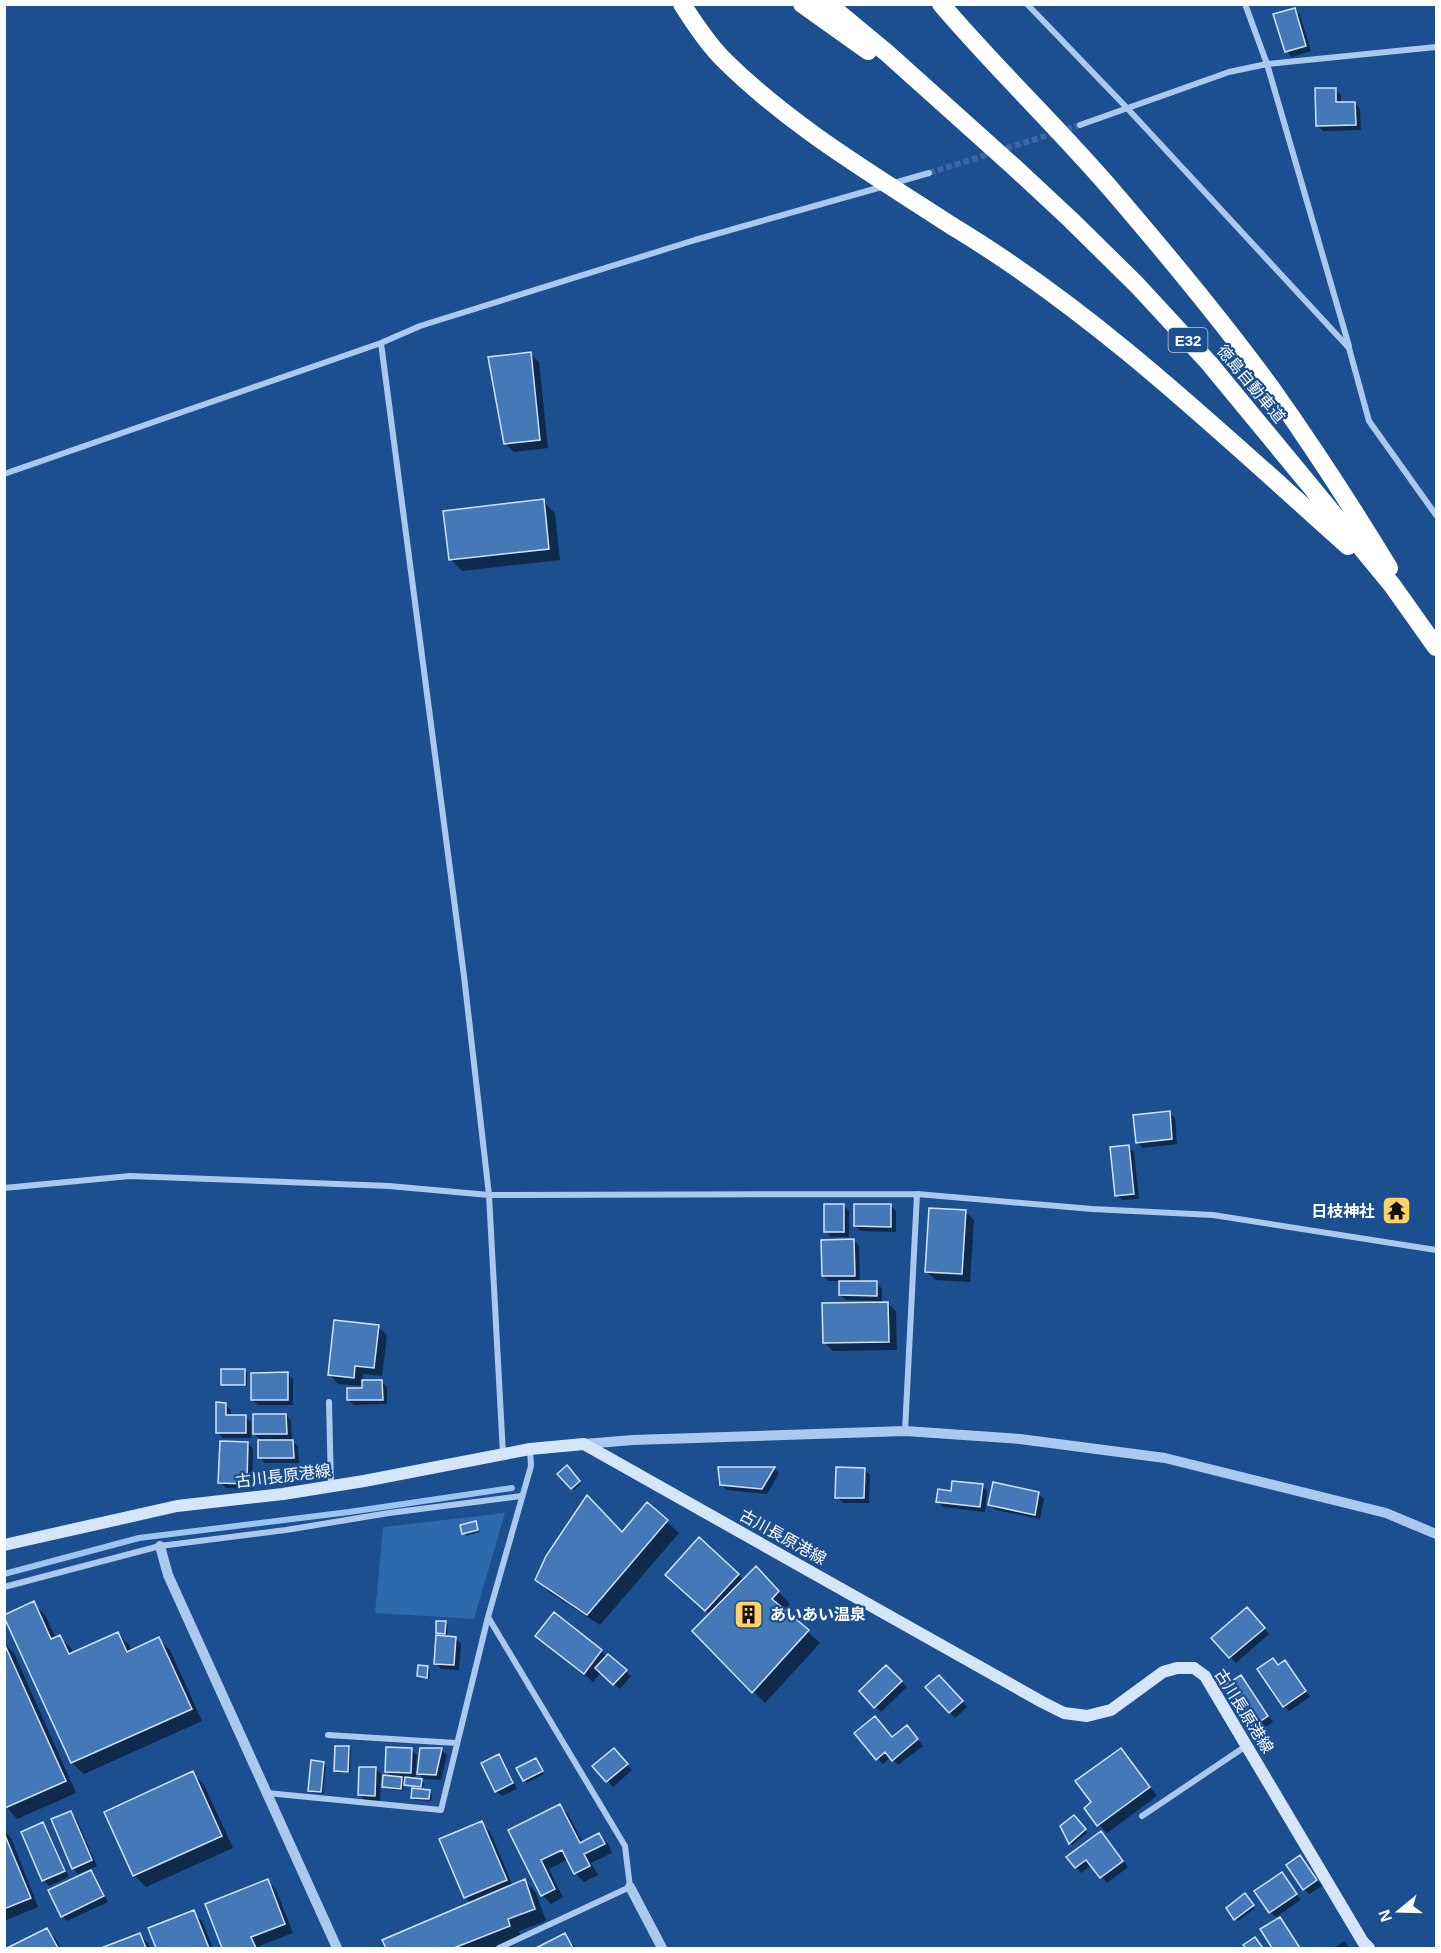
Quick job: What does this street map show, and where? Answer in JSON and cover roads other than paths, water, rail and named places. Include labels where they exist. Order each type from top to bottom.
[{"type":"highway","points":[[682,4],[699,30],[723,58],[754,86],[848,158],[1008,262],[1130,353],[1392,585]]},
{"type":"highway","name":"徳島自動車道","points":[[802,4],[959,118]]},
{"type":"highway","name":"徳島自動車道","points":[[828,4],[959,118],[1071,220],[1137,285],[1202,354],[1392,585],[1437,646]]},
{"type":"highway","points":[[941,4],[973,42],[1072,145],[1198,292],[1271,389],[1341,490],[1437,646]]},
{"type":"main road","name":"古川長原港線","points":[[4,1545],[177,1506],[332,1486],[530,1449],[584,1444],[1064,1713],[1087,1716],[1112,1710],[1163,1672],[1177,1668],[1194,1668],[1205,1676],[1363,1942],[1369,1948]]},
{"type":"street","points":[[1027,4],[1127,108],[1349,348]]},
{"type":"street","points":[[1245,4],[1267,64],[1369,421],[1437,515]]},
{"type":"street","points":[[1080,125],[1229,72],[1267,64],[1437,47]]},
{"type":"street","points":[[4,474],[381,343],[420,326],[672,248],[929,173]]},
{"type":"street","points":[[381,343],[464,976],[489,1195],[502,1454]]},
{"type":"street","points":[[4,1188],[141,1176],[389,1186],[489,1195],[917,1194],[1092,1209],[1213,1215],[1437,1250]]},
{"type":"street","points":[[904,1431],[917,1194]]},
{"type":"street","points":[[329,1402],[332,1486]]},
{"type":"street","points":[[584,1444],[633,1440],[904,1431],[1020,1439],[1165,1458],[1386,1513],[1437,1534]]},
{"type":"street","points":[[267,1793],[441,1810],[488,1617],[531,1466],[530,1449]]},
{"type":"street","points":[[4,1587],[160,1546],[521,1496]]},
{"type":"street","points":[[160,1546],[168,1575],[337,1948]]},
{"type":"street","points":[[488,1617],[625,1846],[630,1887],[662,1948]]},
{"type":"street","points":[[328,1735],[456,1743]]},
{"type":"street","points":[[1142,1816],[1247,1745]]},
{"type":"street","points":[[499,1948],[630,1887]]},
{"type":"waterway","points":[[4,1574],[139,1538],[349,1512],[512,1488]]},
{"type":"tunnel","points":[[929,173],[1080,125]]},
{"type":"place","name":"日枝神社","points":[[1396,1211]]},
{"type":"place","name":"あいあい温泉","points":[[749,1614]]}]
